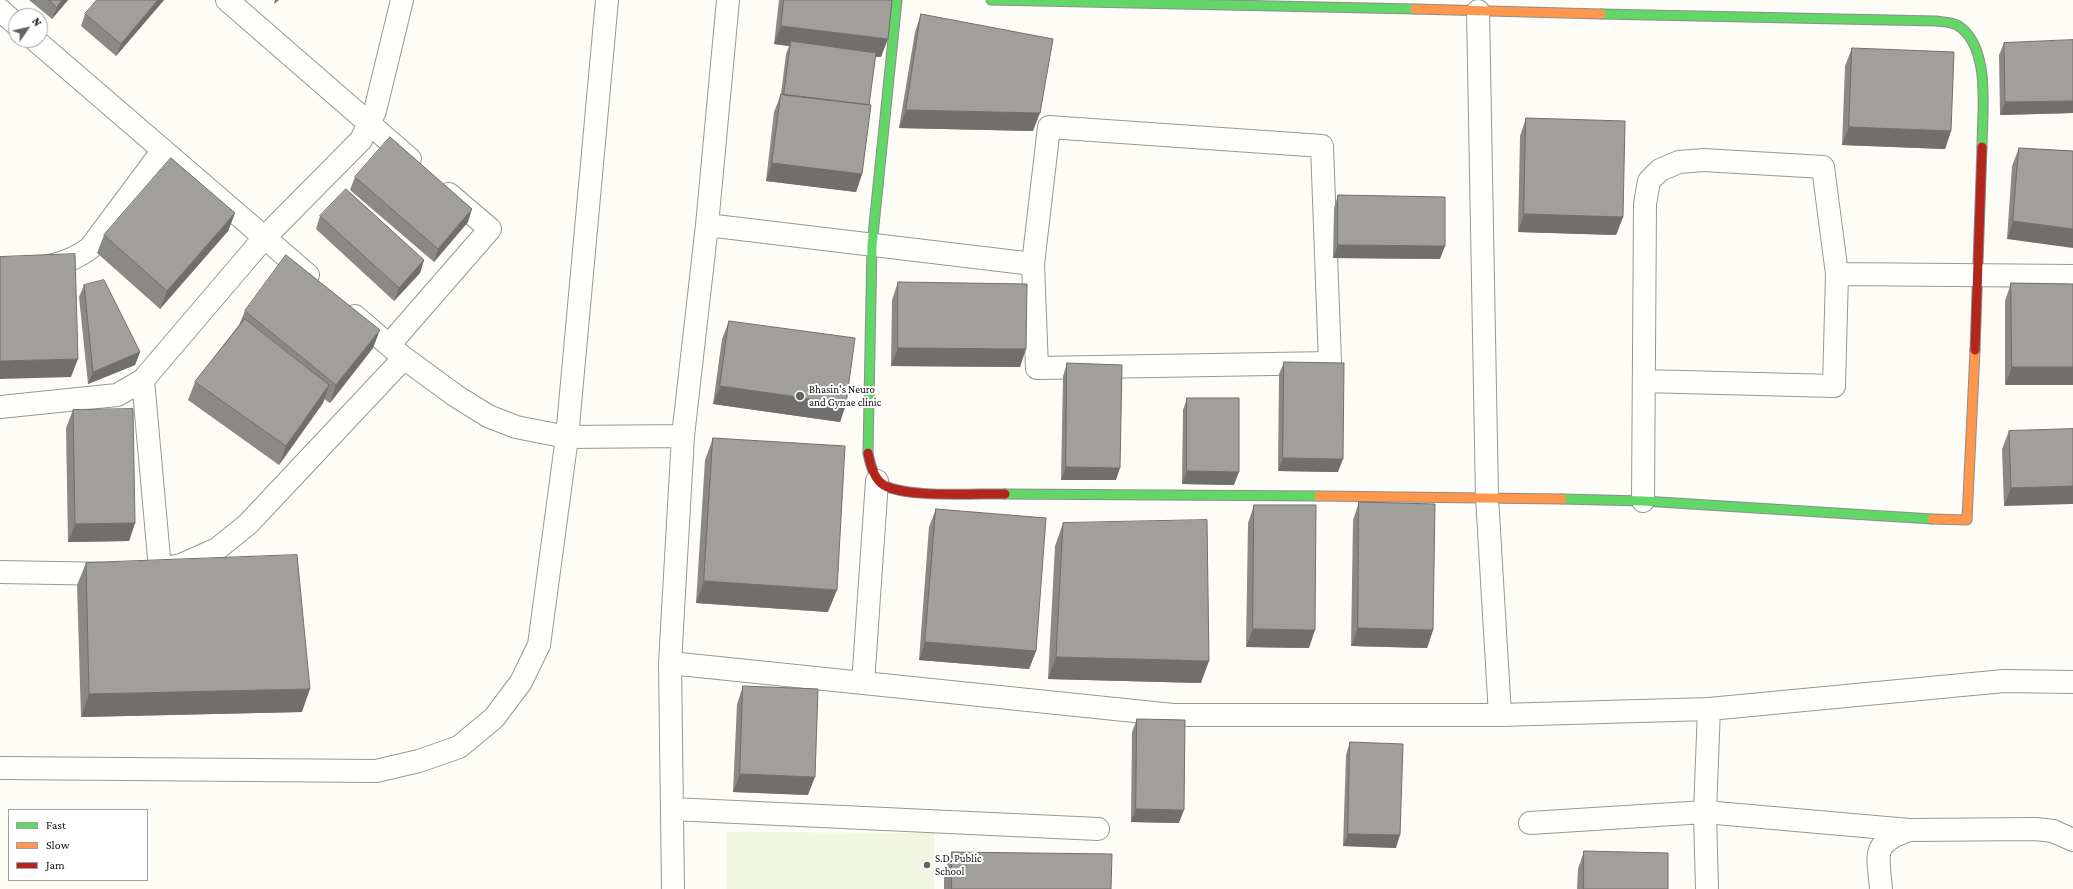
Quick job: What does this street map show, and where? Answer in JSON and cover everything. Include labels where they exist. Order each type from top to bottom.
[{"type":"street","points":[[0,572],[134,574],[181,565],[217,549],[248,524],[396,352],[490,229],[227,0]]},
{"type":"street","points":[[0,407],[117,396],[143,380],[264,238],[361,140],[375,111],[402,0]]},
{"type":"street","points":[[0,768],[376,771],[419,761],[459,747],[494,718],[521,682],[539,645],[567,437],[607,0]]},
{"type":"street","points":[[673,889],[670,663],[683,436],[707,225],[728,0]]},
{"type":"street","points":[[863,683],[877,481],[870,467],[868,454],[872,245],[897,0]]},
{"type":"street","points":[[877,481],[893,491],[913,493],[1487,498],[1643,501],[1906,519],[1967,520],[1979,275],[1983,78],[1978,56],[1970,38],[1957,25],[1936,20],[991,0]]},
{"type":"street","points":[[0,10],[8,17]]},
{"type":"street","points":[[1478,11],[1487,498],[1500,715]]},
{"type":"street","points":[[44,48],[324,289]]},
{"type":"street","points":[[1049,127],[1322,146],[1330,363],[1036,368],[1033,264],[1049,127]]},
{"type":"street","points":[[0,271],[52,266],[78,258],[90,248],[163,150]]},
{"type":"street","points":[[1643,501],[1644,381],[1646,204],[1649,181],[1660,170],[1679,162],[1703,160],[1823,167],[1837,274],[1834,386],[1644,381]]},
{"type":"street","points":[[707,225],[1033,264]]},
{"type":"street","points":[[1837,274],[2073,276]]},
{"type":"street","points":[[341,304],[396,352],[456,396],[488,416],[516,427],[567,437],[683,436]]},
{"type":"street","points":[[143,380],[160,569]]},
{"type":"street","points":[[670,663],[1173,715],[1500,715],[1709,708],[2004,681],[2073,682]]},
{"type":"street","points":[[1707,889],[1705,812],[1709,708]]},
{"type":"street","points":[[672,809],[1098,829]]},
{"type":"street","points":[[1530,823],[1705,812],[1909,830],[2036,829],[2053,831],[2073,840]]},
{"type":"street","points":[[1881,889],[1878,854],[1884,842],[1909,830]]},
{"type":"green space","points":[[726,832],[934,833],[934,889],[726,889]]},
{"type":"building","points":[[49,0],[62,0],[57,7]]},
{"type":"building","points":[[97,0],[158,0],[121,44],[85,14]]},
{"type":"building","points":[[784,0],[892,0],[888,39],[781,26]]},
{"type":"building","points":[[921,14],[1053,39],[1040,113],[906,110]]},
{"type":"building","points":[[2073,40],[2073,101],[2005,102],[2004,43]]},
{"type":"building","points":[[791,41],[876,53],[869,105],[784,95]]},
{"type":"building","points":[[1852,48],[1954,52],[1951,131],[1849,127]]},
{"type":"building","points":[[781,94],[871,105],[862,174],[772,163]]},
{"type":"building","points":[[1526,118],[1625,121],[1623,217],[1524,214]]},
{"type":"building","points":[[390,137],[472,209],[438,249],[355,177]]},
{"type":"building","points":[[2019,148],[2073,151],[2073,229],[2013,221]]},
{"type":"building","points":[[171,158],[235,213],[167,291],[104,235]]},
{"type":"building","points":[[346,189],[424,260],[399,288],[320,216]]},
{"type":"building","points":[[1338,195],[1445,197],[1445,246],[1338,245]]},
{"type":"building","points":[[75,254],[78,359],[0,361],[0,257]]},
{"type":"building","points":[[286,255],[380,330],[336,385],[245,311]]},
{"type":"building","points":[[104,280],[140,352],[93,372],[84,285]]},
{"type":"building","points":[[898,282],[1027,284],[1026,349],[898,348]]},
{"type":"building","points":[[2011,283],[2073,284],[2073,367],[2012,367]]},
{"type":"building","points":[[245,319],[329,385],[286,446],[195,382]]},
{"type":"building","points":[[729,321],[855,338],[846,404],[720,386]]},
{"type":"building","points":[[1284,362],[1344,363],[1343,459],[1283,458]]},
{"type":"building","points":[[1067,363],[1122,365],[1120,468],[1066,467]]},
{"type":"building","points":[[1187,398],[1239,398],[1239,472],[1187,471]]},
{"type":"building","points":[[133,409],[135,523],[75,524],[73,410]]},
{"type":"building","points":[[2073,429],[2073,486],[2011,488],[2009,431]]},
{"type":"building","points":[[713,438],[845,446],[837,590],[704,581]]},
{"type":"building","points":[[1359,502],[1435,504],[1433,630],[1358,628]]},
{"type":"building","points":[[1254,505],[1316,505],[1315,630],[1253,629]]},
{"type":"building","points":[[936,509],[1046,518],[1036,651],[925,642]]},
{"type":"building","points":[[1207,520],[1209,661],[1056,657],[1063,523]]},
{"type":"building","points":[[297,555],[310,689],[89,694],[86,563]]},
{"type":"building","points":[[743,686],[818,689],[815,777],[740,774]]},
{"type":"building","points":[[1137,719],[1185,720],[1184,810],[1136,809]]},
{"type":"building","points":[[1350,742],[1403,744],[1400,835],[1348,834]]},
{"type":"building","points":[[1584,851],[1668,853],[1668,889],[1584,889]]},
{"type":"building","points":[[952,852],[1112,854],[1111,889],[952,889]]},
{"type":"traffic: fast","points":[[868,453],[872,245],[897,0]]},
{"type":"traffic: fast","points":[[991,0],[1415,9]]},
{"type":"traffic: fast","points":[[1601,14],[1936,21],[1955,24],[1968,35],[1976,48],[1980,64],[1983,81],[1982,147]]},
{"type":"traffic: fast","points":[[1005,494],[1319,496]]},
{"type":"traffic: fast","points":[[1562,499],[1643,501],[1932,519]]},
{"type":"traffic: slow","points":[[1415,9],[1601,14]]},
{"type":"traffic: slow","points":[[1932,519],[1967,520],[1975,350]]},
{"type":"traffic: slow","points":[[1319,496],[1562,499]]},
{"type":"traffic: jam","points":[[1975,350],[1982,147]]},
{"type":"traffic: jam","points":[[868,453],[876,477],[881,483],[891,488],[905,491],[940,494],[1005,494]]},
{"type":"place","name":"Bhasin's Neuro and Gynae clinic","points":[[800,396]]},
{"type":"place","name":"S.D. Public School","points":[[927,865]]}]
